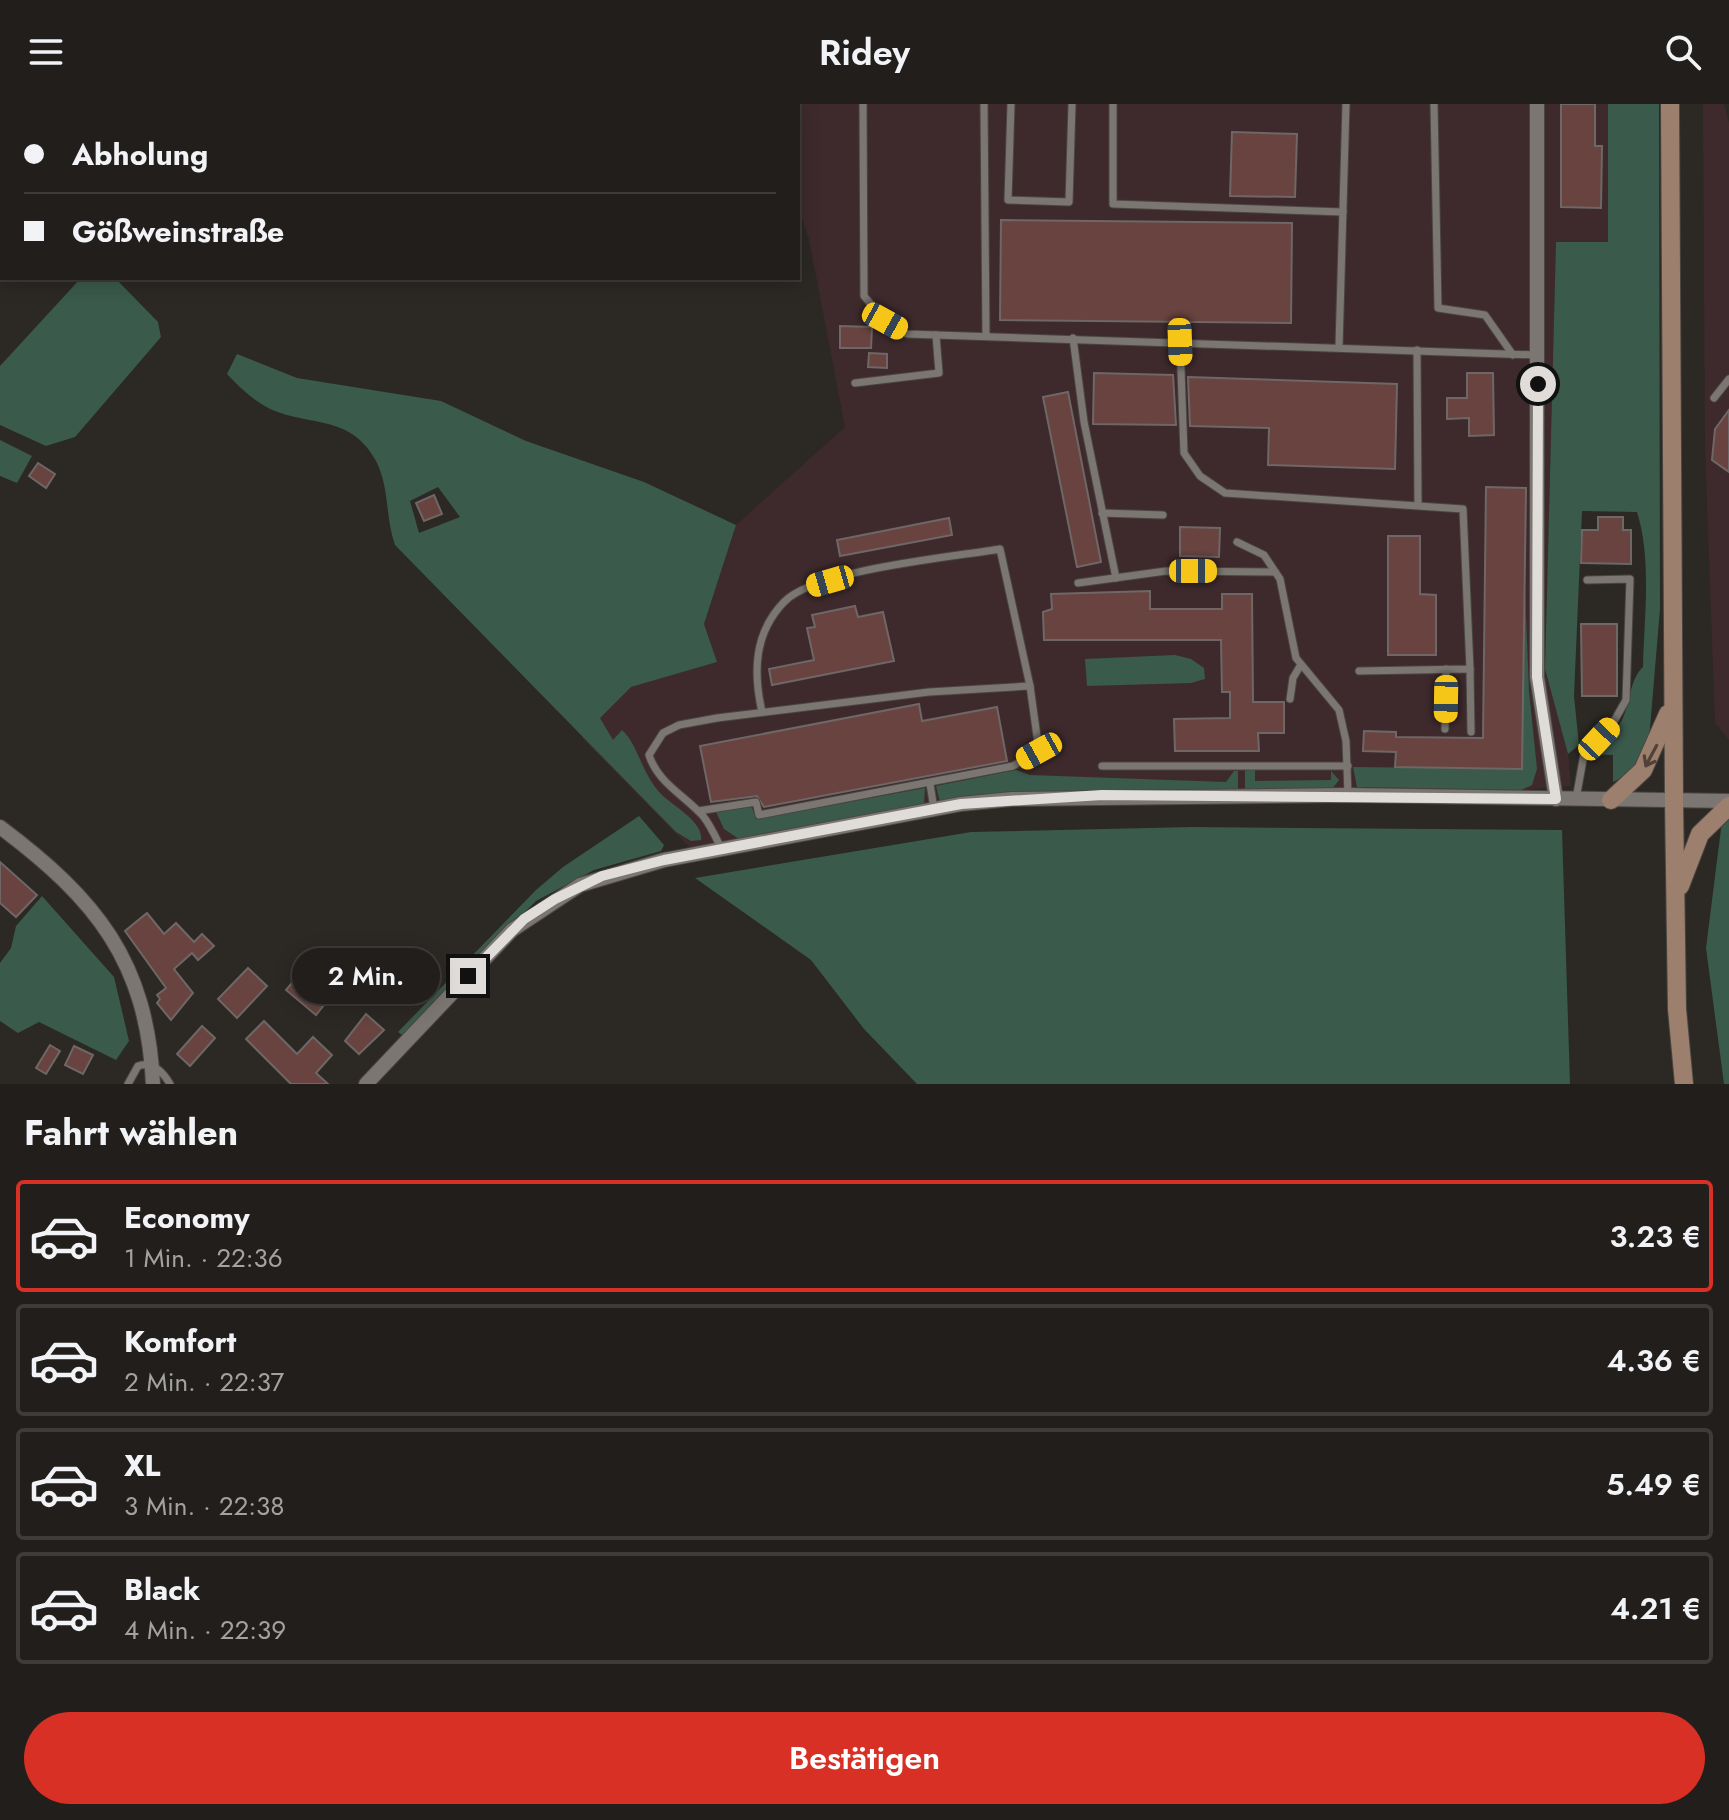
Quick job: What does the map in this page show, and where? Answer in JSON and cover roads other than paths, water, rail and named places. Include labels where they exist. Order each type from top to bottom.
[{"type":"main road","points":[[1670,104],[1674,802],[1677,1009],[1684,1084]]},
{"type":"main road","points":[[1611,800],[1643,770],[1659,741],[1673,700]]},
{"type":"main road","points":[[1676,900],[1700,834],[1729,804]]},
{"type":"street","points":[[1537,104],[1537,677],[1556,799]]},
{"type":"street","points":[[366,1084],[512,930],[539,909],[602,876],[664,860],[988,800],[1102,795],[1348,795],[1729,804]]},
{"type":"street","points":[[0,827],[53,870],[113,938],[142,1001],[153,1084]]},
{"type":"lane","points":[[863,104],[864,296],[885,321],[907,334],[1538,355]]},
{"type":"lane","points":[[984,104],[986,336]]},
{"type":"lane","points":[[1011,104],[1008,200],[1069,202],[1072,104]]},
{"type":"lane","points":[[1113,104],[1113,204],[1343,212]]},
{"type":"lane","points":[[1339,347],[1346,104]]},
{"type":"lane","points":[[1434,104],[1438,308],[1485,315],[1513,355]]},
{"type":"lane","points":[[855,383],[939,373],[936,335]]},
{"type":"lane","points":[[1073,338],[1084,422],[1116,578]]},
{"type":"lane","points":[[1180,342],[1184,453],[1200,476],[1225,493],[1463,509],[1471,732]]},
{"type":"lane","points":[[1417,350],[1418,505]]},
{"type":"lane","points":[[1714,398],[1729,379]]},
{"type":"lane","points":[[1102,513],[1163,515]]},
{"type":"lane","points":[[1237,542],[1264,555],[1275,572],[1300,666],[1339,710],[1348,766],[1348,795]]},
{"type":"lane","points":[[698,811],[756,802],[759,815],[1013,766],[1039,751],[1030,686],[1000,549],[873,569],[809,587],[785,600],[767,627],[755,663],[762,712]]},
{"type":"lane","points":[[1078,583],[1166,571],[1275,572]]},
{"type":"lane","points":[[1576,799],[1584,754],[1620,714],[1628,687],[1630,579],[1587,580]]},
{"type":"lane","points":[[1290,699],[1293,678],[1300,666]]},
{"type":"lane","points":[[1445,729],[1446,669]]},
{"type":"lane","points":[[1359,671],[1470,669]]},
{"type":"lane","points":[[722,850],[698,811],[661,779],[653,767],[649,755],[653,744],[663,733],[679,725],[762,712],[929,692],[1030,686]]},
{"type":"lane","points":[[1102,766],[1348,766]]},
{"type":"lane","points":[[930,784],[934,809]]},
{"type":"lane","points":[[128,1084],[138,1066],[152,1065],[170,1084]]}]
